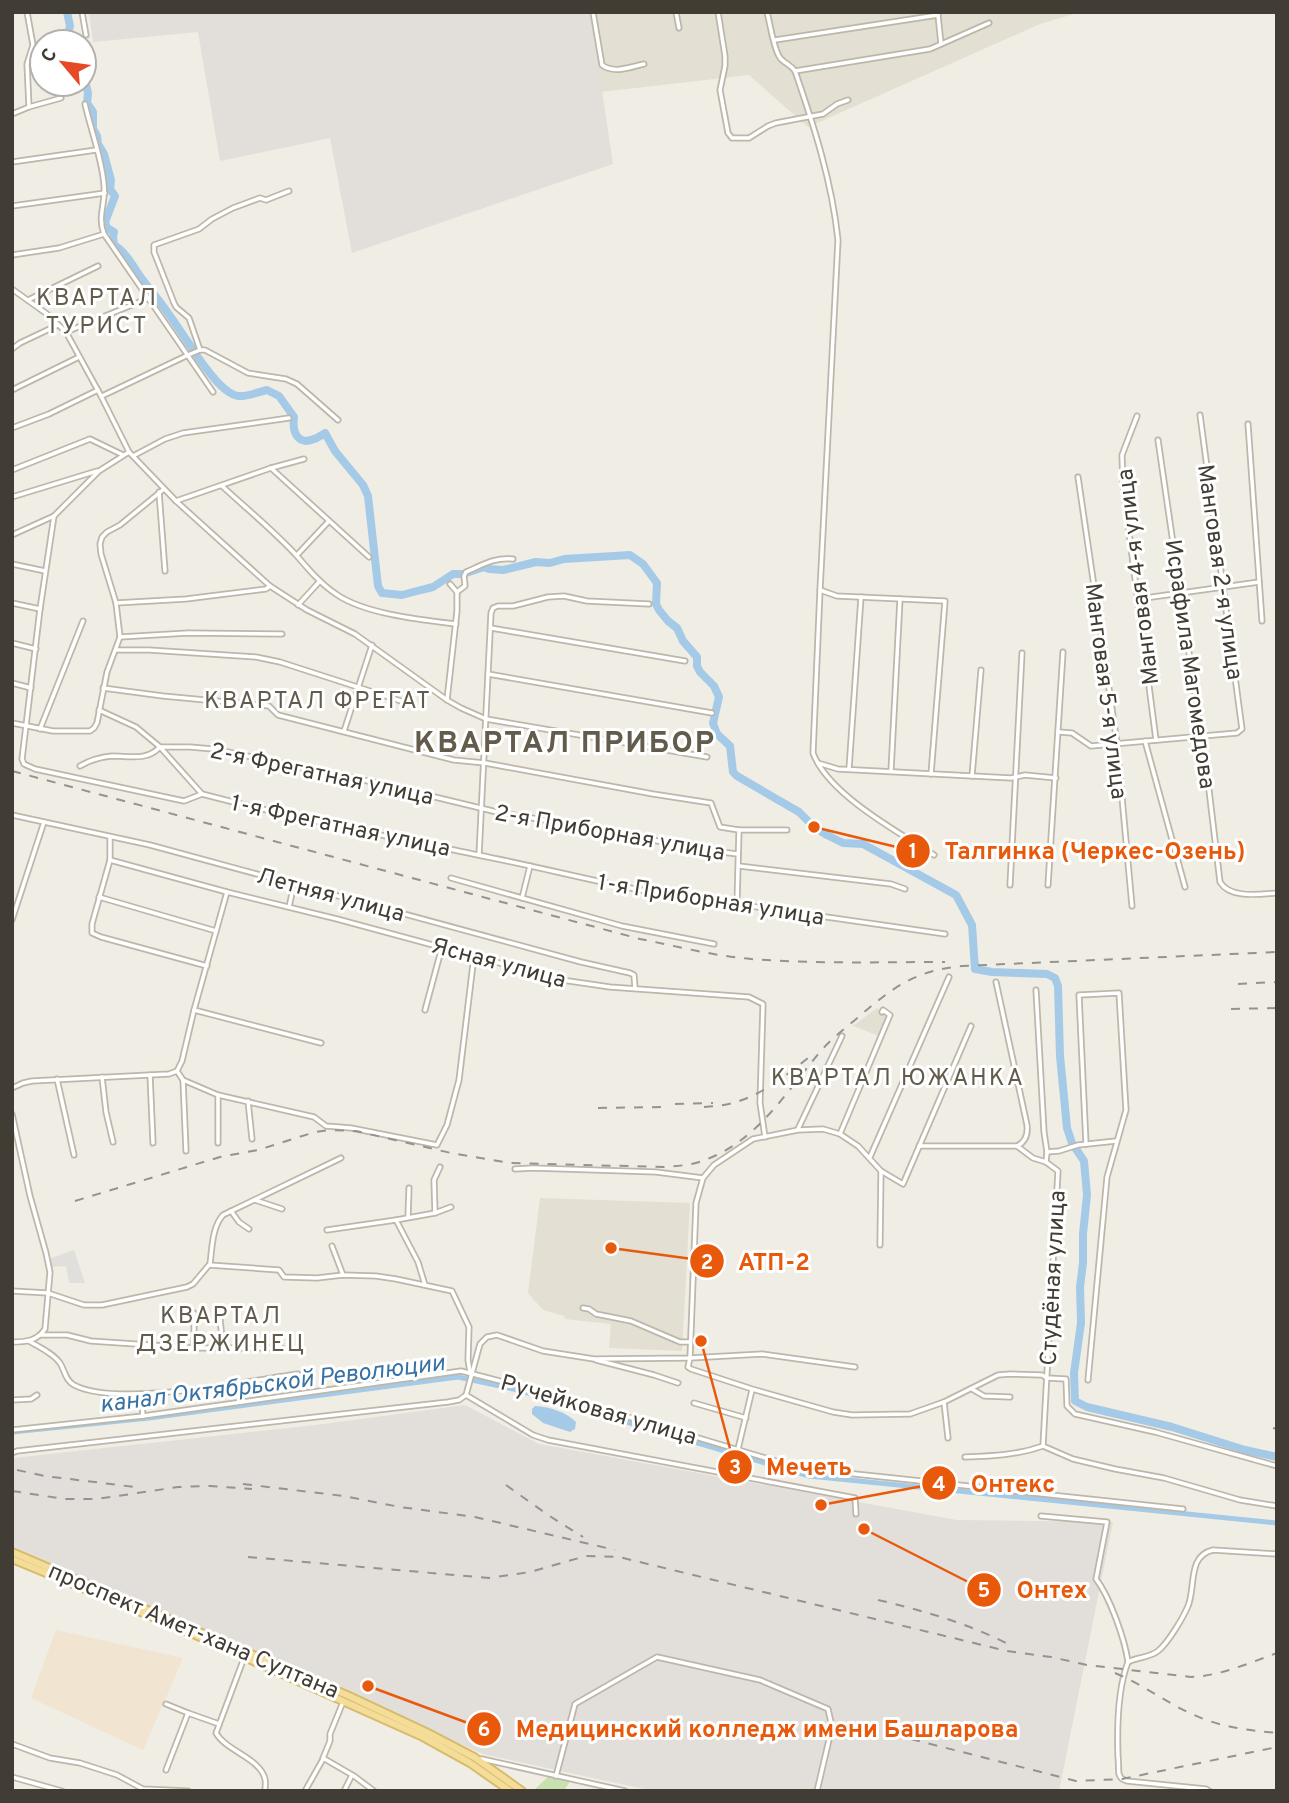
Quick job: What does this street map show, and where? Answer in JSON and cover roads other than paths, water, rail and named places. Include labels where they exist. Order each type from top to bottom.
[{"type":"main road","name":"проспект Амет-хана Султана","points":[[12,1552],[245,1656],[426,1732],[479,1760],[522,1791]]},
{"type":"main road","points":[[12,1559],[245,1656]]},
{"type":"main road","points":[[345,1698],[470,1763],[510,1791]]},
{"type":"street","points":[[27,12],[33,45],[27,64],[29,107]]},
{"type":"street","points":[[593,12],[602,65],[612,70],[644,64]]},
{"type":"street","points":[[676,12],[678,28]]},
{"type":"street","points":[[718,12],[725,65],[720,90],[728,133],[732,138],[749,138],[776,123],[823,114],[848,100]]},
{"type":"street","points":[[767,12],[776,52],[780,59],[795,71],[810,116],[827,178],[838,240],[813,753],[816,762],[839,789],[874,816],[934,855]]},
{"type":"street","points":[[775,40],[937,13],[941,44]]},
{"type":"street","points":[[795,71],[930,49],[989,23]]},
{"type":"street","points":[[12,114],[61,98]]},
{"type":"street","points":[[85,104],[104,185],[100,225],[213,392]]},
{"type":"street","points":[[12,162],[96,150]]},
{"type":"street","points":[[200,350],[189,318],[174,303],[154,253],[154,245],[199,229],[233,208],[260,198],[267,200],[289,191]]},
{"type":"street","points":[[12,206],[104,193]]},
{"type":"street","points":[[12,256],[59,248],[104,234]]},
{"type":"street","points":[[28,300],[98,266]]},
{"type":"street","points":[[12,289],[47,314],[66,332],[102,396],[129,452],[176,501],[270,586],[298,605],[345,628],[447,700],[485,719],[707,757]]},
{"type":"street","points":[[66,332],[149,298]]},
{"type":"street","points":[[12,349],[58,325]]},
{"type":"street","points":[[102,396],[200,350],[248,373],[286,379],[298,384],[338,420]]},
{"type":"street","points":[[12,390],[79,357]]},
{"type":"street","points":[[12,428],[49,414],[98,390]]},
{"type":"street","name":"Манговая 2-я улица","points":[[1200,415],[1242,729],[1237,733],[1201,736]]},
{"type":"street","name":"Манговая 4-я улица","points":[[1137,416],[1122,454],[1123,486],[1156,740]]},
{"type":"street","points":[[133,456],[183,433],[289,418]]},
{"type":"street","points":[[1248,424],[1262,621]]},
{"type":"street","points":[[12,470],[90,439],[123,455]]},
{"type":"street","name":"Исрафила Магомедова","points":[[1158,440],[1220,882],[1232,892],[1277,893]]},
{"type":"street","points":[[12,535],[54,516],[99,471],[129,452]]},
{"type":"street","points":[[176,501],[304,459]]},
{"type":"street","points":[[271,468],[369,557]]},
{"type":"street","points":[[12,497],[99,471]]},
{"type":"street","name":"Манговая 5-я улица","points":[[1078,477],[1117,744],[1132,906]]},
{"type":"street","points":[[222,486],[337,595],[396,616],[456,624]]},
{"type":"street","points":[[12,723],[53,731],[90,731],[97,723],[103,688],[120,637],[116,603],[101,554],[102,537],[164,489]]},
{"type":"street","points":[[159,492],[165,571]]},
{"type":"street","points":[[54,516],[40,609],[22,759],[24,764],[35,769],[184,801],[202,794],[160,747],[136,727],[99,710]]},
{"type":"street","points":[[297,556],[329,521]]},
{"type":"street","points":[[457,592],[465,586],[466,572],[492,560],[513,559]]},
{"type":"street","points":[[12,564],[45,571]]},
{"type":"street","points":[[298,605],[320,581]]},
{"type":"street","points":[[1138,599],[1259,582]]},
{"type":"street","points":[[447,700],[457,592],[450,584]]},
{"type":"street","points":[[116,603],[208,597],[266,589],[270,586]]},
{"type":"street","points":[[820,590],[837,596],[945,601],[931,774]]},
{"type":"street","points":[[479,855],[493,608],[564,596],[587,601],[649,604]]},
{"type":"street","points":[[849,769],[861,597]]},
{"type":"street","points":[[891,772],[900,598]]},
{"type":"street","points":[[12,603],[40,609]]},
{"type":"street","points":[[40,729],[83,621]]},
{"type":"street","points":[[491,628],[685,661]]},
{"type":"street","points":[[120,637],[188,633],[282,634]]},
{"type":"street","points":[[12,643],[36,649]]},
{"type":"street","points":[[344,731],[372,645]]},
{"type":"street","points":[[115,650],[256,657],[280,662],[404,702]]},
{"type":"street","points":[[1048,885],[1063,652]]},
{"type":"street","points":[[1010,885],[1022,653]]},
{"type":"street","points":[[972,776],[981,670]]},
{"type":"street","points":[[488,674],[712,713]]},
{"type":"street","points":[[12,683],[31,688]]},
{"type":"street","points":[[103,688],[264,706],[278,715],[454,760],[485,763],[711,803],[720,827],[739,830],[787,830]]},
{"type":"street","points":[[1059,732],[1072,733],[1091,746],[1201,736]]},
{"type":"street","points":[[1145,741],[1185,887]]},
{"type":"street","name":"2-я Фрегатная улица","points":[[80,766],[88,761],[111,756],[154,754],[160,747],[214,749],[373,782],[482,809]]},
{"type":"street","points":[[816,762],[828,767],[891,772],[1056,778]]},
{"type":"street","name":"1-я Фрегатная улица","points":[[202,794],[398,840],[479,855]]},
{"type":"street","name":"2-я Приборная улица","points":[[482,809],[738,854]]},
{"type":"street","name":"Летняя улица","points":[[12,815],[150,845],[630,973],[636,979],[634,989]]},
{"type":"street","points":[[12,920],[44,822]]},
{"type":"street","points":[[737,904],[739,830]]},
{"type":"street","points":[[110,838],[110,860],[92,924],[92,933],[207,966]]},
{"type":"street","name":"1-я Приборная улица","points":[[479,855],[632,888],[945,934]]},
{"type":"street","name":"Ясная улица","points":[[110,860],[562,980],[634,989],[749,997],[763,1004],[760,1105],[765,1137]]},
{"type":"street","points":[[522,898],[530,866]]},
{"type":"street","name":"2-я Приборная улица","points":[[739,866],[891,884],[905,889]]},
{"type":"street","points":[[451,878],[622,926],[714,944]]},
{"type":"street","points":[[289,906],[294,884]]},
{"type":"street","points":[[12,1088],[23,1083],[57,1079],[169,1074],[177,1071],[227,892]]},
{"type":"street","points":[[99,897],[216,931]]},
{"type":"street","points":[[425,1010],[442,947]]},
{"type":"street","points":[[183,1080],[218,1095],[314,1117],[326,1126],[351,1128],[437,1145],[447,1125],[458,1080],[474,956]]},
{"type":"street","points":[[870,1157],[949,977]]},
{"type":"street","points":[[996,982],[1027,1125],[1025,1139],[1017,1146]]},
{"type":"street","points":[[1036,990],[1047,1152],[1045,1162]]},
{"type":"street","points":[[1086,1144],[1079,995],[1119,993],[1126,1110],[1107,1177],[1088,1380]]},
{"type":"street","points":[[194,1010],[321,1043]]},
{"type":"street","points":[[841,1133],[890,1015],[884,1010],[882,1012]]},
{"type":"street","points":[[971,1026],[903,1184],[881,1171],[870,1157],[841,1133],[823,1129],[798,1130],[753,1139],[714,1166],[703,1178],[696,1203],[688,1367],[752,1389],[852,1415],[910,1414],[972,1390],[998,1375],[1066,1378],[1067,1406],[1075,1414],[1155,1432],[1277,1466]]},
{"type":"street","points":[[798,1130],[842,1036]]},
{"type":"street","points":[[177,1071],[183,1080],[186,1151]]},
{"type":"street","points":[[150,1075],[153,1143]]},
{"type":"street","points":[[102,1077],[113,1142]]},
{"type":"street","points":[[57,1079],[74,1154]]},
{"type":"street","points":[[218,1095],[218,1143]]},
{"type":"street","points":[[248,1101],[252,1139]]},
{"type":"street","points":[[12,1114],[50,1272],[47,1322],[41,1335]]},
{"type":"street","points":[[1047,1152],[1116,1141]]},
{"type":"street","name":"Студёная улица","points":[[919,1146],[1017,1146],[1058,1171],[1043,1446]]},
{"type":"street","points":[[12,1291],[48,1293],[84,1304],[102,1305],[187,1287],[193,1284],[209,1265],[218,1221],[223,1215],[341,1158]]},
{"type":"street","points":[[435,1213],[434,1180],[440,1167]]},
{"type":"street","points":[[516,1169],[656,1172],[703,1178]]},
{"type":"street","points":[[880,1245],[881,1171]]},
{"type":"street","points":[[408,1217],[409,1188]]},
{"type":"street","points":[[253,1200],[282,1209]]},
{"type":"street","points":[[327,1230],[435,1213],[451,1207]]},
{"type":"street","points":[[231,1211],[239,1222],[249,1229]]},
{"type":"street","points":[[396,1220],[418,1262],[425,1285]]},
{"type":"street","points":[[332,1245],[343,1275]]},
{"type":"street","points":[[209,1265],[279,1270],[284,1277],[376,1276],[447,1289],[455,1295],[469,1327],[468,1360],[471,1374]]},
{"type":"street","points":[[583,1308],[596,1314],[631,1321],[680,1342],[690,1342]]},
{"type":"street","points":[[194,1313],[194,1348]]},
{"type":"street","points":[[220,1319],[223,1347]]},
{"type":"street","points":[[12,1342],[29,1341],[41,1335],[67,1335],[91,1341],[194,1348],[282,1348]]},
{"type":"street","points":[[12,1453],[448,1402],[466,1395],[480,1344],[487,1337],[497,1335],[543,1351],[594,1359],[762,1354],[855,1367]]},
{"type":"street","points":[[29,1341],[53,1356],[75,1386],[104,1393],[141,1394],[298,1374]]},
{"type":"street","points":[[594,1359],[678,1383]]},
{"type":"street","name":"Ручейковая улица","points":[[12,1430],[143,1416],[461,1371],[555,1395],[799,1468],[1183,1509]]},
{"type":"street","points":[[738,1449],[752,1389]]},
{"type":"street","points":[[972,1390],[984,1396],[1010,1397]]},
{"type":"street","points":[[141,1394],[143,1416]]},
{"type":"street","points":[[12,1400],[31,1399],[37,1395]]},
{"type":"street","points":[[466,1395],[533,1435],[548,1440],[855,1498],[856,1514]]},
{"type":"street","points":[[944,1402],[948,1438]]},
{"type":"street","points":[[694,1403],[746,1418]]},
{"type":"street","points":[[965,1457],[1008,1455],[1043,1446],[1073,1459],[1164,1478],[1240,1500],[1277,1506]]},
{"type":"street","points":[[1041,1516],[1107,1522],[1096,1579],[1103,1587],[1119,1625],[1128,1662],[1121,1686],[1119,1774],[1122,1779],[1209,1791]]},
{"type":"street","points":[[1128,1662],[1150,1655],[1166,1643],[1189,1604],[1200,1555],[1228,1550],[1277,1554]]},
{"type":"street","points":[[245,1656],[216,1736],[255,1763],[265,1778],[265,1791]]},
{"type":"street","points":[[556,1776],[575,1704],[657,1657],[760,1679],[828,1709],[832,1727],[817,1791]]},
{"type":"street","points":[[305,1791],[323,1758],[345,1698]]},
{"type":"street","points":[[166,1704],[219,1724]]},
{"type":"street","points":[[166,1770],[188,1713]]},
{"type":"street","points":[[12,1744],[50,1758],[80,1763],[117,1775],[143,1789],[188,1791]]},
{"type":"street","points":[[323,1758],[352,1774],[374,1791]]},
{"type":"street","points":[[470,1763],[482,1759],[625,1791]]},
{"type":"street","points":[[344,1791],[352,1774]]},
{"type":"street","points":[[12,1777],[62,1791]]},
{"type":"water","points":[[535,1406],[567,1415],[576,1422],[575,1429],[570,1432],[543,1423],[532,1414]]},
{"type":"waterway","points":[[67,12],[69,28]]},
{"type":"waterway","points":[[88,98],[87,103],[93,112],[93,129],[104,154],[111,180],[110,189],[115,196],[105,222],[107,228],[114,232],[114,245],[130,260],[192,348]]},
{"type":"waterway","points":[[197,356],[215,379],[232,394],[245,396],[267,390],[279,396],[294,417],[295,432],[300,439],[308,441],[325,433],[368,496],[378,586],[382,593],[402,595],[433,587],[453,574],[463,574],[484,567],[503,570],[536,562],[630,555],[643,564],[657,583],[656,604],[659,610],[677,628],[683,641],[697,657],[700,672],[714,686],[719,697],[713,723],[717,734],[730,746],[733,772],[799,812],[827,835],[843,843],[863,844],[956,895],[972,925],[975,969],[1047,974],[1055,978],[1058,986],[1060,1056],[1067,1128],[1072,1143],[1084,1161],[1087,1195],[1080,1287],[1081,1323],[1074,1373],[1075,1401],[1087,1407],[1172,1427],[1277,1457]]},
{"type":"waterway","name":"канал Октябрьской Революции","points":[[12,1432],[149,1418],[458,1377],[518,1390],[809,1476],[1277,1523]]},
{"type":"railway","points":[[12,771],[640,939],[737,958],[775,961],[945,962]]},
{"type":"railway","points":[[75,1201],[220,1157],[258,1150],[329,1130],[356,1131],[451,1153],[510,1163],[663,1167],[693,1164],[727,1149],[758,1126],[832,1039],[892,990],[916,977],[962,966],[1277,952]]},
{"type":"railway","points":[[1238,984],[1277,982]]},
{"type":"railway","points":[[1231,1009],[1277,1008]]},
{"type":"railway","points":[[704,1107],[737,1102],[760,1092],[808,1058]]},
{"type":"railway","points":[[675,1104],[713,1103]]},
{"type":"railway","points":[[598,1108],[669,1107]]},
{"type":"railway","points":[[1273,1428],[1277,1429]]},
{"type":"railway","points":[[17,1470],[135,1487]]},
{"type":"railway","points":[[243,1484],[344,1496],[475,1517],[615,1550]]},
{"type":"railway","points":[[506,1485],[583,1537]]},
{"type":"railway","points":[[12,1491],[65,1499],[97,1499],[178,1487],[252,1489]]},
{"type":"railway","points":[[248,1557],[489,1578],[530,1572],[586,1556],[619,1557],[1007,1651],[1087,1665],[1191,1677],[1224,1672],[1277,1653]]},
{"type":"railway","points":[[878,1600],[947,1619],[1012,1646]]},
{"type":"railway","points":[[1115,1673],[1212,1722],[1277,1733]]},
{"type":"railway","points":[[911,1739],[1076,1781],[1122,1779],[1277,1747]]},
{"type":"place","name":"Талгинка (Черкес-Озень)","points":[[814,827]]},
{"type":"place","name":"АТП-2","points":[[611,1248]]},
{"type":"place","name":"Мечеть","points":[[701,1341]]},
{"type":"place","name":"Онтекс","points":[[821,1505]]},
{"type":"place","name":"Онтех","points":[[864,1529]]},
{"type":"place","name":"Медицинский колледж имени Башларова","points":[[368,1686]]},
{"type":"district","name":"КВАРТАЛ ТУРИСТ","points":[[97,311]]},
{"type":"district","name":"КВАРТАЛ ФРЕГАТ","points":[[318,700]]},
{"type":"district","name":"КВАРТАЛ ПРИБОР","points":[[565,742]]},
{"type":"district","name":"КВАРТАЛ ЮЖАНКА","points":[[898,1077]]},
{"type":"district","name":"КВАРТАЛ ДЗЕРЖИНЕЦ","points":[[221,1329]]}]
